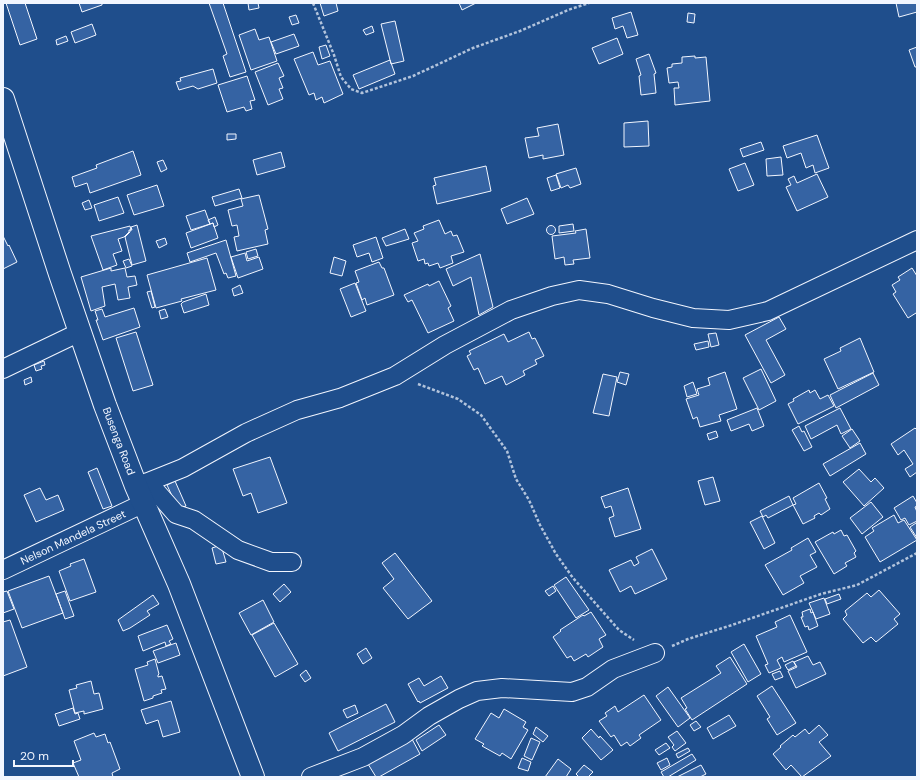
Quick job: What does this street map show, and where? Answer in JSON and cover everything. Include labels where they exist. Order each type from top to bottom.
[{"type":"street","name":"Busenga Road","points":[[3,99],[105,405],[142,491],[253,777]]},
{"type":"street","name":"Nelson Mandela Street","points":[[3,570],[246,433],[297,410],[340,398],[395,376],[445,345],[511,310],[552,296],[579,290],[608,294],[653,308],[693,318],[729,320],[768,311],[917,240]]},
{"type":"street","points":[[3,369],[80,332]]},
{"type":"street","points":[[142,491],[176,514],[194,520],[238,550],[271,562],[292,562]]},
{"type":"street","points":[[311,777],[363,757],[403,735],[441,709],[477,691],[502,688],[572,692],[587,686],[613,670],[655,654]]},
{"type":"path","points":[[313,3],[334,55],[341,77],[351,89],[362,93],[413,76],[473,48],[589,3]]},
{"type":"path","points":[[395,376],[458,399],[481,415],[506,451],[516,479],[529,500],[540,525],[556,554],[572,578],[619,630],[655,654],[688,639],[798,601],[857,585],[917,553]]},
{"type":"building","points":[[6,3],[25,3],[37,39],[20,45]]},
{"type":"building","points":[[79,3],[102,3],[102,5],[82,12]]},
{"type":"building","points":[[209,3],[223,3],[246,72],[230,77],[223,56],[227,54]]},
{"type":"building","points":[[248,3],[258,3],[259,8],[249,10]]},
{"type":"building","points":[[320,3],[336,3],[338,11],[324,16]]},
{"type":"building","points":[[459,3],[476,3],[462,10]]},
{"type":"building","points":[[896,3],[917,3],[917,12],[899,17]]},
{"type":"building","points":[[631,12],[638,35],[627,38],[623,26],[615,29],[612,18]]},
{"type":"building","points":[[688,13],[695,14],[694,23],[687,22]]},
{"type":"building","points":[[296,15],[299,23],[292,25],[289,17]]},
{"type":"building","points":[[395,21],[404,61],[391,64],[381,24]]},
{"type":"building","points":[[92,24],[96,35],[75,43],[71,32]]},
{"type":"building","points":[[372,26],[374,32],[366,35],[363,30]]},
{"type":"building","points":[[255,29],[259,40],[269,37],[277,61],[251,70],[239,35]]},
{"type":"building","points":[[294,34],[299,46],[276,54],[271,42]]},
{"type":"building","points":[[66,36],[68,41],[57,45],[56,40]]},
{"type":"building","points":[[617,38],[623,54],[599,64],[592,48]]},
{"type":"building","points":[[326,45],[330,56],[322,59],[319,47]]},
{"type":"building","points":[[917,47],[917,67],[915,67],[909,50]]},
{"type":"building","points":[[313,52],[318,65],[330,61],[343,94],[324,103],[322,97],[316,100],[314,93],[309,95],[294,59]]},
{"type":"building","points":[[649,54],[656,73],[654,74],[656,93],[641,95],[639,76],[641,75],[636,59]]},
{"type":"building","points":[[695,56],[695,58],[706,57],[710,101],[675,105],[674,88],[679,88],[678,82],[669,83],[667,68],[672,67],[672,64],[682,63],[682,57]]},
{"type":"building","points":[[390,60],[395,74],[359,89],[353,75]]},
{"type":"building","points":[[278,63],[284,76],[279,78],[283,88],[279,89],[283,99],[268,105],[255,72]]},
{"type":"building","points":[[213,69],[217,83],[198,89],[193,86],[179,90],[176,82],[181,81],[180,78]]},
{"type":"building","points":[[247,76],[255,100],[250,101],[252,109],[246,111],[244,107],[227,112],[218,85]]},
{"type":"building","points":[[648,121],[649,146],[624,147],[624,123]]},
{"type":"building","points":[[558,124],[564,155],[543,159],[543,155],[529,158],[525,138],[539,136],[537,128]]},
{"type":"building","points":[[227,134],[236,134],[236,139],[227,140]]},
{"type":"building","points":[[817,135],[829,168],[815,173],[813,165],[806,168],[801,153],[787,158],[783,146]]},
{"type":"building","points":[[761,142],[764,150],[743,157],[740,149]]},
{"type":"building","points":[[133,151],[141,175],[90,193],[87,183],[75,187],[72,177],[97,168],[96,165]]},
{"type":"building","points":[[281,152],[285,167],[257,175],[253,160]]},
{"type":"building","points":[[781,157],[783,175],[767,176],[766,159]]},
{"type":"building","points":[[163,160],[167,169],[161,172],[157,162]]},
{"type":"building","points":[[745,163],[754,185],[738,191],[729,169]]},
{"type":"building","points":[[486,166],[491,191],[437,204],[433,186],[436,185],[434,178]]},
{"type":"building","points":[[576,168],[581,184],[570,188],[568,185],[561,188],[556,174]]},
{"type":"building","points":[[817,174],[828,197],[797,211],[786,187],[791,185],[788,179],[794,176],[797,183]]},
{"type":"building","points":[[556,175],[560,188],[551,191],[547,178]]},
{"type":"building","points":[[157,185],[164,206],[134,215],[127,195]]},
{"type":"building","points":[[239,189],[242,198],[215,206],[212,197]]},
{"type":"building","points":[[259,195],[268,229],[265,230],[268,244],[237,251],[234,237],[239,236],[237,225],[232,226],[228,210],[243,206],[241,199]]},
{"type":"building","points":[[118,197],[124,213],[99,221],[94,205]]},
{"type":"building","points":[[527,198],[534,214],[507,224],[501,209]]},
{"type":"building","points":[[89,200],[92,208],[85,210],[82,203]]},
{"type":"building","points":[[205,210],[210,224],[191,230],[186,216]]},
{"type":"building","points":[[215,217],[218,225],[214,227],[213,223],[210,224],[208,220]]},
{"type":"building","points":[[439,220],[445,234],[451,231],[453,236],[457,235],[464,252],[451,256],[453,263],[440,268],[438,263],[429,266],[428,263],[425,264],[424,259],[418,261],[412,243],[418,241],[414,233],[424,229],[423,226]]},
{"type":"building","points":[[213,223],[218,238],[191,248],[186,233]]},
{"type":"building","points":[[573,224],[574,231],[559,233],[559,226]]},
{"type":"building","points":[[137,225],[146,261],[132,265],[125,237],[130,230],[132,230],[131,227]]},
{"type":"building","points":[[130,226],[131,230],[129,230],[124,237],[118,239],[122,251],[113,254],[117,265],[103,270],[91,236]]},
{"type":"building","points":[[549,226],[553,226],[555,230],[553,234],[549,234],[547,232],[547,228]]},
{"type":"building","points":[[405,229],[409,239],[386,246],[382,238]]},
{"type":"building","points":[[586,229],[590,258],[573,260],[574,264],[565,265],[564,257],[555,259],[552,236],[576,233],[575,231]]},
{"type":"building","points":[[3,236],[17,262],[3,269]]},
{"type":"building","points":[[376,237],[383,258],[372,262],[369,253],[357,257],[353,245]]},
{"type":"building","points":[[165,238],[167,244],[159,248],[156,241]]},
{"type":"building","points":[[226,240],[236,276],[228,278],[226,273],[224,274],[216,253],[190,262],[187,253]]},
{"type":"building","points":[[256,249],[258,256],[248,259],[246,252]]},
{"type":"building","points":[[245,253],[247,261],[259,257],[263,269],[238,278],[231,257]]},
{"type":"building","points":[[480,254],[493,307],[479,315],[471,277],[453,286],[446,269]]},
{"type":"building","points":[[334,257],[346,261],[342,276],[330,273]]},
{"type":"building","points":[[207,258],[216,290],[181,299],[182,301],[156,308],[147,275]]},
{"type":"building","points":[[129,259],[132,266],[126,268],[123,261]]},
{"type":"building","points":[[379,262],[382,268],[384,268],[394,295],[367,305],[365,298],[362,300],[356,283],[359,282],[355,271]]},
{"type":"building","points":[[111,268],[111,271],[125,268],[127,277],[135,276],[137,285],[128,287],[130,298],[118,300],[115,284],[102,287],[105,306],[91,311],[81,277]]},
{"type":"building","points":[[912,268],[917,276],[917,315],[916,313],[908,318],[893,294],[896,292],[892,285],[900,280],[898,277]]},
{"type":"building","points":[[439,281],[451,306],[448,308],[454,321],[428,333],[412,300],[408,302],[404,295],[428,284],[429,286]]},
{"type":"building","points":[[355,283],[366,311],[351,317],[340,289]]},
{"type":"building","points":[[240,285],[243,293],[234,296],[232,289]]},
{"type":"building","points":[[151,291],[155,307],[152,308],[147,292]]},
{"type":"building","points":[[206,294],[209,305],[184,313],[181,304],[183,302]]},
{"type":"building","points":[[134,308],[140,327],[103,340],[96,320],[98,320],[95,311],[102,309],[105,317]]},
{"type":"building","points":[[165,309],[168,317],[161,319],[159,311]]},
{"type":"building","points":[[779,317],[786,329],[766,340],[785,375],[771,383],[745,335]]},
{"type":"building","points":[[136,332],[153,385],[133,391],[116,338]]},
{"type":"building","points":[[529,332],[532,339],[535,338],[544,356],[535,360],[537,364],[523,371],[525,375],[506,385],[502,376],[485,384],[478,368],[474,370],[467,356],[471,354],[469,351],[504,334],[508,342]]},
{"type":"building","points":[[716,333],[719,345],[711,347],[708,334]]},
{"type":"building","points":[[860,338],[874,372],[838,389],[824,359],[841,351],[840,348]]},
{"type":"building","points":[[708,341],[709,347],[696,350],[694,344]]},
{"type":"building","points":[[44,361],[45,365],[41,366],[42,369],[36,371],[34,365]]},
{"type":"building","points":[[761,369],[776,401],[759,410],[743,378]]},
{"type":"building","points":[[620,372],[629,374],[626,385],[617,382]]},
{"type":"building","points":[[725,372],[737,409],[719,415],[721,421],[700,427],[697,417],[693,419],[686,399],[699,395],[697,389],[710,385],[708,378]]},
{"type":"building","points":[[873,373],[879,385],[836,408],[830,395]]},
{"type":"building","points":[[603,374],[617,377],[609,416],[593,413]]},
{"type":"building","points":[[31,377],[32,382],[25,385],[24,380]]},
{"type":"building","points":[[693,382],[697,394],[687,397],[684,386]]},
{"type":"building","points":[[809,390],[810,393],[815,390],[820,399],[828,395],[834,406],[798,424],[788,404],[794,401],[793,399]]},
{"type":"building","points":[[757,408],[764,426],[752,431],[749,424],[731,431],[727,420]]},
{"type":"building","points":[[840,408],[851,429],[841,434],[837,425],[811,439],[805,426]]},
{"type":"building","points":[[799,426],[802,432],[804,431],[812,447],[804,451],[792,430]]},
{"type":"building","points":[[915,428],[917,430],[917,472],[910,477],[905,469],[913,464],[904,450],[898,455],[891,444]]},
{"type":"building","points":[[852,429],[860,441],[850,448],[842,436]]},
{"type":"building","points":[[716,431],[718,437],[709,440],[707,434]]},
{"type":"building","points":[[860,443],[866,454],[830,476],[823,464]]},
{"type":"building","points":[[270,457],[287,503],[258,513],[251,493],[243,496],[233,469]]},
{"type":"building","points":[[97,468],[112,506],[103,509],[88,472]]},
{"type":"building","points":[[859,469],[871,482],[875,478],[884,488],[864,506],[843,482]]},
{"type":"building","points":[[713,477],[720,501],[705,505],[698,481]]},
{"type":"building","points":[[175,481],[186,506],[178,509],[167,485]]},
{"type":"building","points":[[819,483],[827,498],[825,499],[830,509],[821,515],[819,513],[814,516],[815,518],[803,524],[793,505],[796,504],[793,498]]},
{"type":"building","points":[[40,488],[46,500],[58,495],[64,510],[36,522],[24,495]]},
{"type":"building","points":[[628,488],[641,529],[615,537],[609,518],[614,516],[611,506],[605,508],[601,497]]},
{"type":"building","points":[[789,496],[793,505],[768,518],[766,515],[763,517],[760,511]]},
{"type":"building","points":[[913,496],[917,503],[917,506],[915,507],[917,512],[917,521],[909,525],[905,518],[901,520],[894,508]]},
{"type":"building","points":[[871,502],[883,517],[862,534],[850,518]]},
{"type":"building","points":[[894,515],[898,523],[904,520],[917,540],[880,562],[865,537],[874,531],[872,528]]},
{"type":"building","points":[[762,516],[775,543],[764,549],[750,522]]},
{"type":"building","points":[[916,523],[917,524],[917,538],[910,527]]},
{"type":"building","points":[[841,530],[844,536],[847,535],[856,551],[854,553],[856,557],[845,563],[847,566],[834,574],[815,542],[833,532],[834,534]]},
{"type":"building","points":[[808,538],[816,552],[810,555],[817,567],[800,576],[804,583],[783,595],[765,565],[792,550],[791,548]]},
{"type":"building","points":[[221,545],[226,562],[216,564],[212,548]]},
{"type":"building","points":[[652,549],[667,579],[635,594],[631,586],[620,592],[609,570],[631,560],[634,566],[639,563],[636,557]]},
{"type":"building","points":[[395,553],[432,601],[408,619],[383,588],[394,579],[382,563]]},
{"type":"building","points":[[84,559],[96,592],[70,601],[59,571],[71,566],[70,564]]},
{"type":"building","points":[[49,576],[63,613],[22,628],[8,591]]},
{"type":"building","points":[[566,577],[589,610],[576,618],[554,585]]},
{"type":"building","points":[[284,584],[291,592],[280,602],[273,594]]},
{"type":"building","points":[[553,586],[556,591],[549,596],[545,591]]},
{"type":"building","points":[[879,590],[900,614],[894,619],[898,624],[876,642],[871,637],[863,643],[843,619],[847,615],[845,611],[867,593],[871,597]]},
{"type":"building","points":[[7,591],[14,609],[3,613],[3,592]]},
{"type":"building","points":[[65,591],[74,616],[65,619],[56,594]]},
{"type":"building","points":[[839,594],[841,599],[827,604],[825,599]]},
{"type":"building","points":[[153,595],[159,604],[147,611],[150,615],[123,631],[118,620]]},
{"type":"building","points":[[824,598],[830,614],[816,619],[809,603]]},
{"type":"building","points":[[263,600],[274,622],[251,635],[239,613]]},
{"type":"building","points":[[810,609],[811,613],[813,612],[818,626],[809,630],[808,626],[805,627],[801,617],[803,617],[802,612]]},
{"type":"building","points":[[591,612],[606,635],[599,639],[603,647],[588,657],[586,654],[574,661],[571,656],[567,658],[553,637],[561,631],[560,630],[583,615],[584,616]]},
{"type":"building","points":[[790,615],[807,652],[784,662],[782,657],[777,660],[781,668],[769,673],[765,665],[768,664],[756,636],[777,627],[775,622]]},
{"type":"building","points":[[10,620],[27,667],[3,676],[3,622]]},
{"type":"building","points":[[274,623],[298,664],[275,677],[252,635]]},
{"type":"building","points":[[167,625],[173,639],[169,641],[171,644],[166,646],[165,642],[143,651],[138,636]]},
{"type":"building","points":[[176,643],[180,655],[158,663],[153,651]]},
{"type":"building","points":[[744,644],[761,674],[748,682],[731,652]]},
{"type":"building","points":[[366,648],[372,658],[363,664],[357,654]]},
{"type":"building","points":[[808,656],[813,665],[820,662],[826,674],[796,688],[788,671],[797,667],[794,662]]},
{"type":"building","points":[[730,657],[747,684],[692,720],[685,709],[687,708],[681,698],[721,673],[716,666]]},
{"type":"building","points":[[155,659],[159,674],[158,677],[162,676],[166,689],[161,690],[162,693],[153,696],[153,698],[144,701],[135,669],[148,665],[147,662]]},
{"type":"building","points":[[793,661],[796,666],[788,670],[785,665]]},
{"type":"building","points":[[306,670],[311,678],[305,682],[300,675]]},
{"type":"building","points":[[780,671],[783,677],[775,680],[772,674]]},
{"type":"building","points":[[441,676],[448,688],[420,703],[419,701],[418,702],[408,684],[419,678],[424,686]]},
{"type":"building","points":[[91,681],[94,694],[99,693],[103,709],[84,714],[84,711],[75,713],[69,690],[77,688],[76,685]]},
{"type":"building","points":[[772,686],[796,723],[777,735],[767,719],[770,717],[757,696]]},
{"type":"building","points":[[668,687],[690,718],[678,727],[656,696]]},
{"type":"building","points":[[644,695],[661,720],[639,735],[641,738],[630,746],[627,742],[621,746],[614,735],[611,737],[599,721],[607,716],[605,713],[615,706],[618,712]]},
{"type":"building","points":[[171,701],[180,732],[163,737],[158,720],[146,724],[141,710]]},
{"type":"building","points":[[386,704],[395,722],[338,751],[329,733]]},
{"type":"building","points":[[355,705],[358,713],[347,718],[343,710]]},
{"type":"building","points":[[73,708],[75,714],[78,713],[80,719],[59,726],[55,714]]},
{"type":"building","points":[[504,709],[526,722],[523,727],[528,730],[511,759],[502,753],[500,756],[482,746],[484,744],[475,739],[491,713],[499,718]]},
{"type":"building","points":[[729,715],[736,726],[713,739],[707,728]]},
{"type":"building","points":[[696,721],[701,727],[694,731],[690,725]]},
{"type":"building","points":[[439,725],[446,735],[422,751],[416,740]]},
{"type":"building","points":[[819,725],[828,735],[819,742],[831,756],[802,777],[791,765],[786,770],[773,754],[793,735],[795,737],[805,729],[809,734]]},
{"type":"building","points":[[536,727],[548,736],[543,742],[533,734]]},
{"type":"building","points":[[591,729],[613,750],[601,760],[582,738]]},
{"type":"building","points":[[677,731],[686,743],[675,751],[672,747],[674,745],[668,737]]},
{"type":"building","points":[[94,733],[96,737],[105,734],[108,743],[110,742],[120,769],[112,773],[113,777],[79,777],[73,763],[81,760],[74,741]]},
{"type":"building","points":[[531,738],[540,742],[532,760],[524,756]]},
{"type":"building","points":[[412,739],[420,754],[379,777],[376,777],[368,764]]},
{"type":"building","points":[[666,743],[670,748],[659,755],[655,750]]},
{"type":"building","points":[[688,748],[690,751],[678,758],[676,754]]},
{"type":"building","points":[[692,754],[696,760],[668,777],[664,777],[661,772]]},
{"type":"building","points":[[522,758],[531,762],[528,771],[518,768]]},
{"type":"building","points":[[667,758],[670,765],[661,770],[657,763]]},
{"type":"building","points":[[558,759],[571,769],[566,777],[545,777]]},
{"type":"building","points":[[584,765],[593,772],[588,777],[579,777],[576,774]]},
{"type":"building","points":[[701,765],[706,774],[700,777],[677,777]]}]
